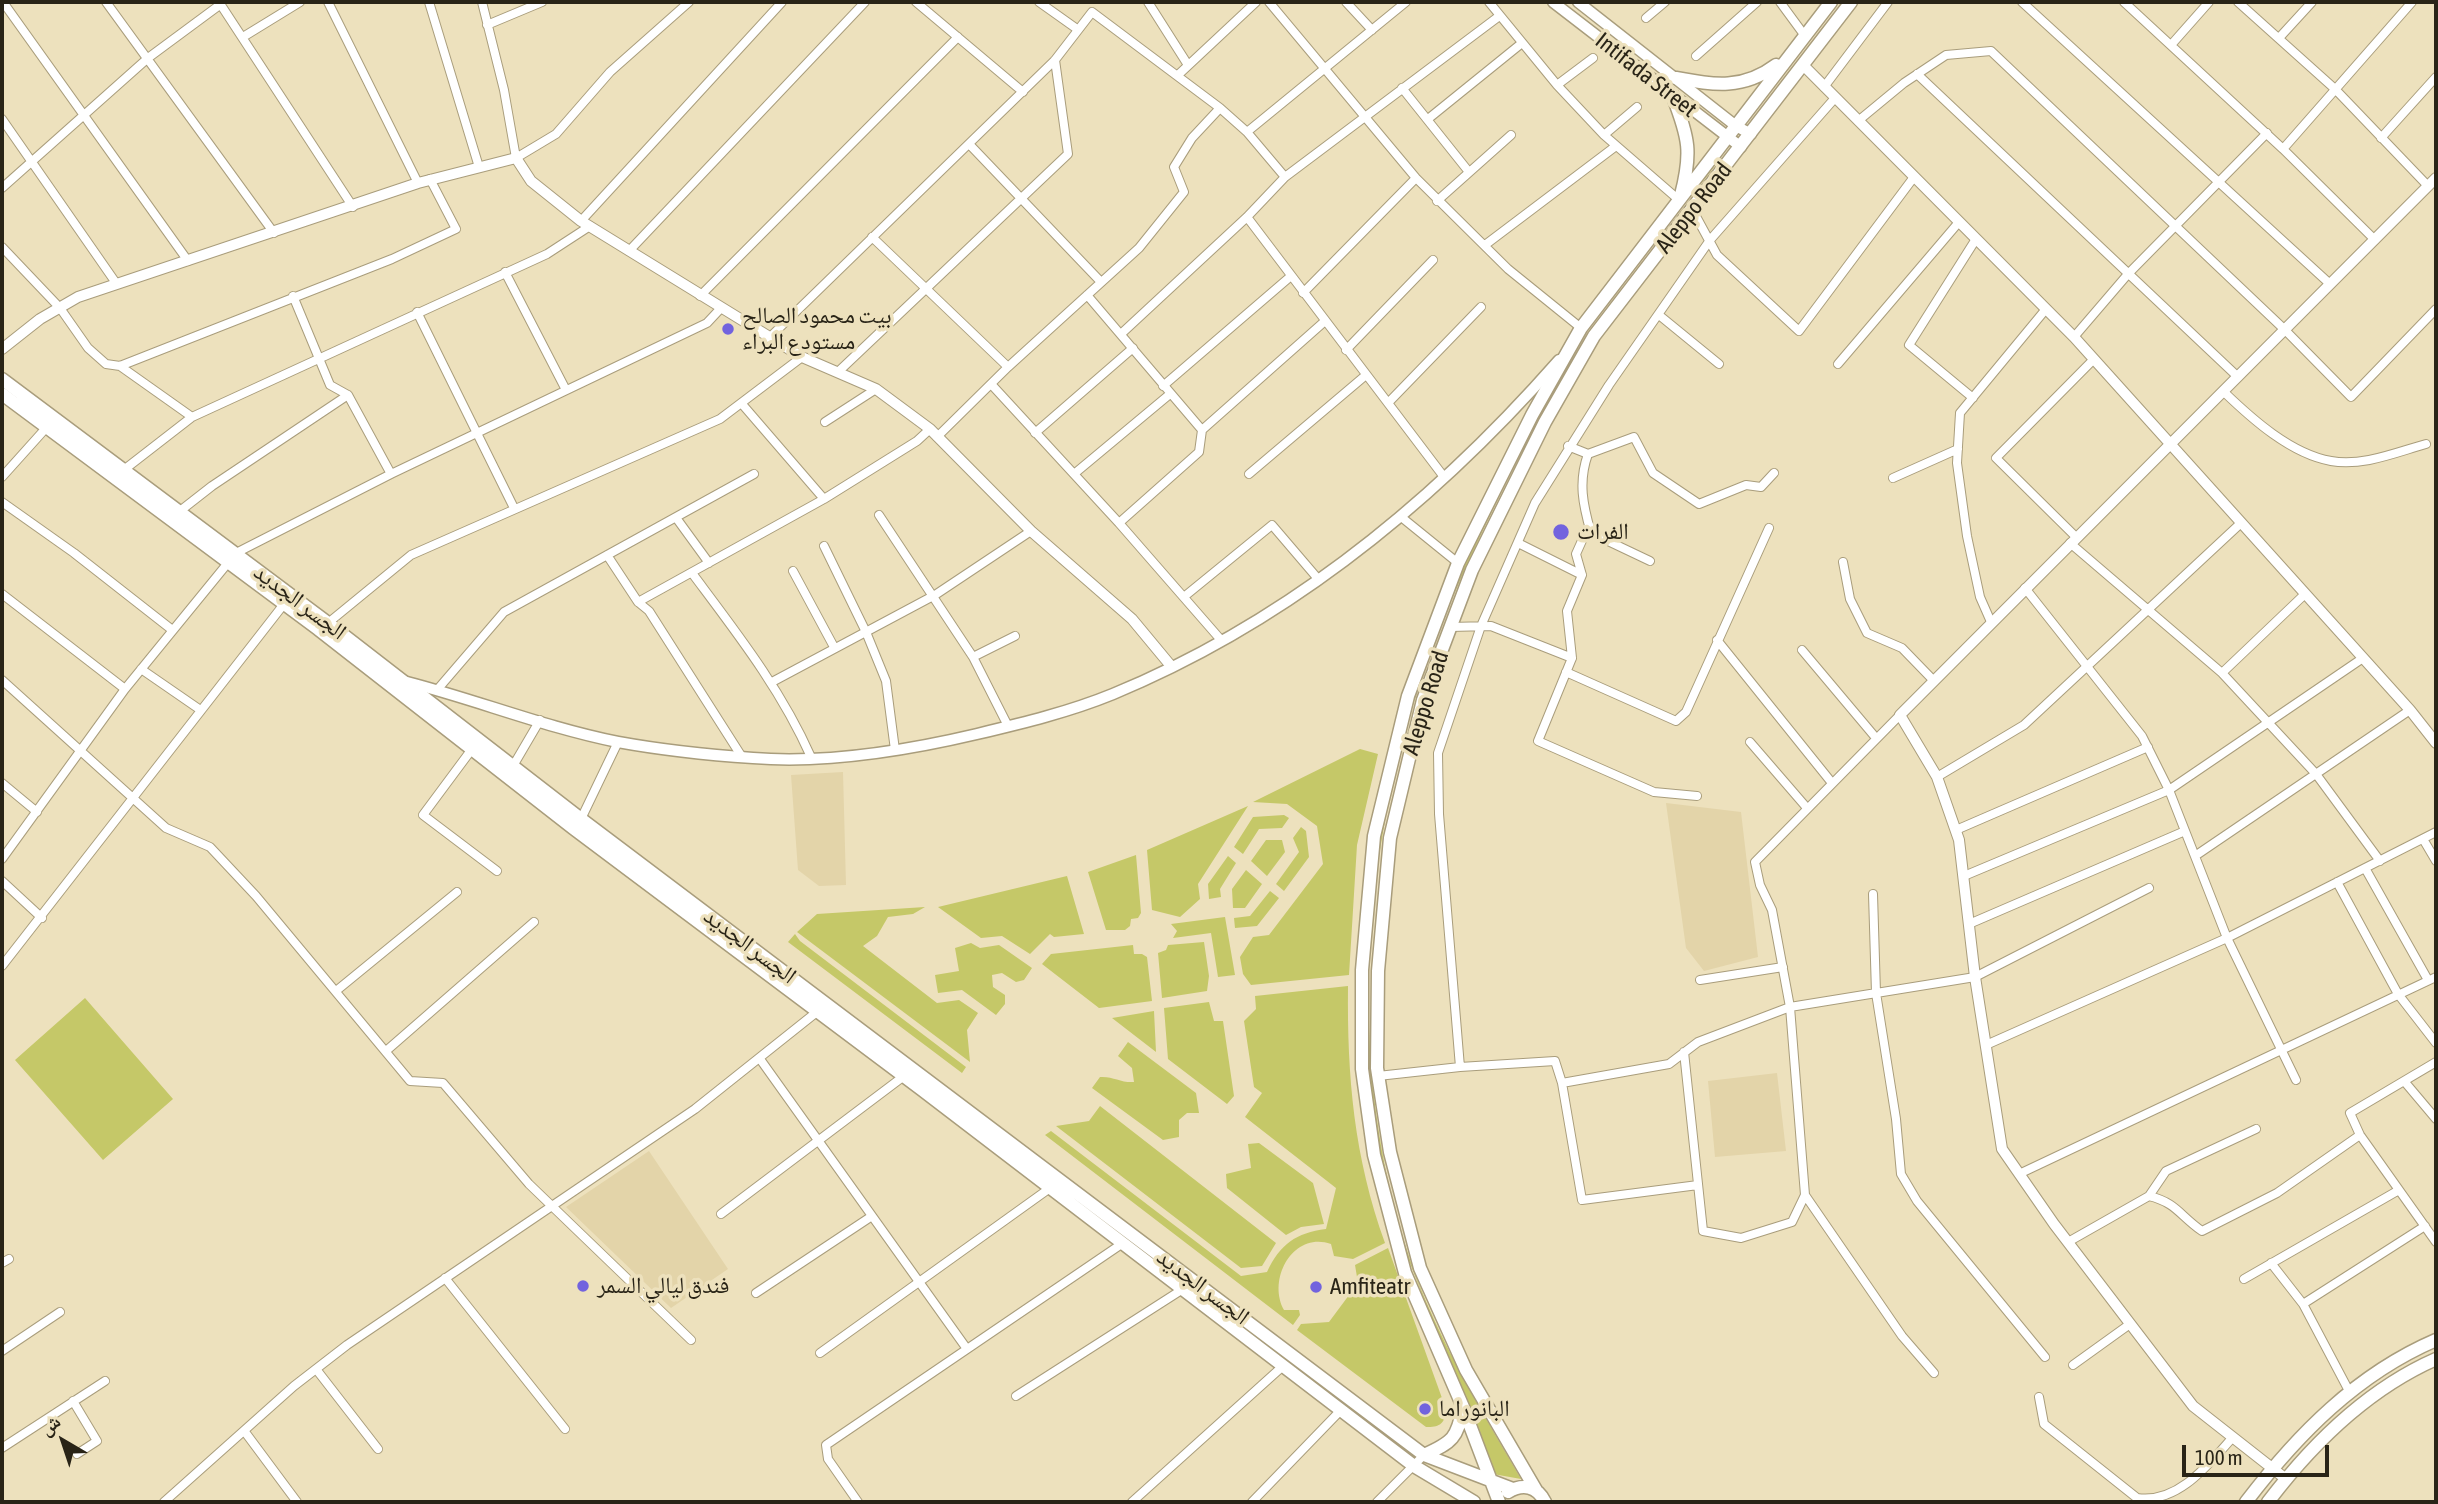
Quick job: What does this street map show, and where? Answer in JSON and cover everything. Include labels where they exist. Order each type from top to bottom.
[{"type":"main road","name":"Intifada Street","points":[[1553,2],[1741,147]]},
{"type":"main road","name":"Intifada Street","points":[[1578,2],[1736,126],[1751,134]]},
{"type":"main road","name":"Aleppo Road","points":[[1500,1502],[1463,1407],[1405,1273],[1374,1156],[1362,1069],[1362,970],[1374,836],[1408,696],[1458,563],[1532,415],[1581,328],[1831,2]]},
{"type":"main road","name":"Aleppo Road","points":[[1545,1502],[1466,1370],[1420,1268],[1390,1152],[1378,1076],[1378,971],[1390,838],[1423,700],[1450,627],[1490,533],[1545,422],[1594,336],[1851,2]]},
{"type":"main road","points":[[1676,78],[1716,84],[1757,79],[1790,54]]},
{"type":"main road","points":[[1673,97],[1685,127],[1690,160],[1679,200]]},
{"type":"main road","points":[[405,682],[618,742],[742,757],[811,757],[895,750],[934,744],[1008,726],[1113,694],[1221,640],[1319,580],[1400,516],[1444,477],[1516,408],[1568,350]]},
{"type":"main road","name":"الجسر الجديد","points":[[2,379],[180,511],[284,604],[472,749],[1414,1466],[1474,1502]]},
{"type":"main road","name":"الجسر الجديد","points":[[2,394],[46,428],[328,623],[581,819],[1424,1455],[1493,1483],[1513,1489],[1525,1486],[1536,1490]]},
{"type":"main road","points":[[2246,1502],[2272,1468],[2350,1391],[2405,1353],[2436,1340]]},
{"type":"main road","points":[[2268,1502],[2286,1479],[2353,1410],[2414,1369],[2436,1359]]},
{"type":"main road","points":[[1424,1455],[1452,1440],[1458,1431],[1463,1407]]},
{"type":"main road","points":[[1500,1502],[1513,1489]]},
{"type":"street","points":[[4,2],[188,261]]},
{"type":"street","points":[[106,2],[274,233]]},
{"type":"street","points":[[243,37],[300,2]]},
{"type":"street","points":[[328,2],[418,183]]},
{"type":"street","points":[[429,2],[480,167]]},
{"type":"street","points":[[482,2],[504,90],[516,158],[531,181],[586,223],[769,338],[802,357],[876,389],[934,433],[1031,531],[1132,619],[1171,666]]},
{"type":"street","points":[[488,25],[542,2]]},
{"type":"street","points":[[2,349],[78,297],[418,183],[516,158],[556,134],[610,72],[689,2]]},
{"type":"street","points":[[125,469],[152,444],[192,417],[547,254],[586,223],[782,2]]},
{"type":"street","points":[[629,251],[865,2]]},
{"type":"street","points":[[916,2],[1023,92]]},
{"type":"street","points":[[1041,2],[1077,29]]},
{"type":"street","points":[[1148,2],[1188,65]]},
{"type":"street","points":[[1178,75],[1256,2]]},
{"type":"street","points":[[1269,2],[1362,117],[1437,201],[1508,269],[1581,328]]},
{"type":"street","points":[[1346,2],[1372,30]]},
{"type":"street","points":[[1247,132],[1406,2]]},
{"type":"street","points":[[1489,2],[1498,17],[1604,135],[1679,200]]},
{"type":"street","points":[[1646,18],[1665,2]]},
{"type":"street","points":[[1696,56],[1757,2]]},
{"type":"street","points":[[1780,2],[1805,36]]},
{"type":"street","points":[[1824,87],[1888,2]]},
{"type":"street","points":[[2022,2],[2222,182],[2330,284]]},
{"type":"street","points":[[2124,2],[2283,149],[2375,240]]},
{"type":"street","points":[[2171,45],[2209,2]]},
{"type":"street","points":[[2238,2],[2335,89],[2428,186]]},
{"type":"street","points":[[2279,38],[2312,2]]},
{"type":"street","points":[[2283,149],[2412,2]]},
{"type":"street","points":[[2,188],[148,58],[220,3],[353,207]]},
{"type":"street","points":[[769,338],[1055,60],[1092,12],[1220,108],[1247,132],[1284,177]]},
{"type":"street","points":[[1122,333],[1247,217],[1284,177],[1498,17]]},
{"type":"street","points":[[700,296],[958,37]]},
{"type":"street","points":[[1428,119],[1522,43]]},
{"type":"street","points":[[1858,121],[1917,74],[1946,55],[1991,51],[2177,226],[2351,397],[2436,309]]},
{"type":"street","points":[[1557,85],[1593,58]]},
{"type":"street","points":[[838,372],[1068,154],[1055,60]]},
{"type":"street","points":[[1803,65],[2074,337],[2410,710],[2436,743]]},
{"type":"street","points":[[1917,74],[2238,377]]},
{"type":"street","points":[[2381,138],[2436,77]]},
{"type":"street","points":[[1402,88],[1469,172]]},
{"type":"street","points":[[1460,1067],[1439,814],[1438,753],[1481,626],[1535,503],[1568,446],[1710,240],[1835,98]]},
{"type":"street","points":[[1604,135],[1637,107]]},
{"type":"street","points":[[638,601],[824,499],[934,433],[1139,248],[1184,192],[1174,167],[1192,138],[1220,108]]},
{"type":"street","points":[[2,119],[116,283]]},
{"type":"street","points":[[2074,337],[2128,274],[2267,134]]},
{"type":"street","points":[[1437,201],[1511,135]]},
{"type":"street","points":[[970,145],[1101,282]]},
{"type":"street","points":[[1485,245],[1616,146]]},
{"type":"street","points":[[1692,209],[1717,255],[1799,331],[1914,177]]},
{"type":"street","points":[[1303,293],[1416,178]]},
{"type":"street","points":[[1934,1373],[1902,1336],[1805,1195],[1790,1007],[1772,909],[1760,885],[1755,862],[2436,178]]},
{"type":"street","points":[[120,366],[392,259],[456,229],[430,180]]},
{"type":"street","points":[[1247,217],[1444,477]]},
{"type":"street","points":[[1838,364],[1959,222]]},
{"type":"street","points":[[872,237],[1008,367]]},
{"type":"street","points":[[1973,398],[1909,345],[1976,239]]},
{"type":"street","points":[[2,247],[60,308],[88,348],[107,364],[120,366],[192,417]]},
{"type":"street","points":[[1346,350],[1433,260]]},
{"type":"street","points":[[505,272],[566,390]]},
{"type":"street","points":[[1163,386],[1291,276]]},
{"type":"street","points":[[1087,295],[1202,430]]},
{"type":"street","points":[[293,296],[330,385],[348,395],[391,474]]},
{"type":"street","points":[[1388,403],[1481,307]]},
{"type":"street","points":[[2,859],[125,689],[231,557],[391,474],[707,323],[720,308]]},
{"type":"street","points":[[1991,622],[1980,597],[1967,536],[1958,449],[1960,413],[2046,309]]},
{"type":"street","points":[[417,312],[514,508]]},
{"type":"street","points":[[1659,315],[1719,364]]},
{"type":"street","points":[[1119,523],[1199,452],[1202,430],[1325,321]]},
{"type":"street","points":[[1035,433],[1133,348]]},
{"type":"street","points":[[328,623],[411,555],[720,419],[802,357]]},
{"type":"street","points":[[2094,359],[1996,458],[2073,540],[2148,610],[2222,673],[2316,774],[2380,861]]},
{"type":"street","points":[[1249,474],[1366,375]]},
{"type":"street","points":[[991,384],[1185,596],[1221,640]]},
{"type":"street","points":[[825,422],[876,389]]},
{"type":"street","points":[[2224,392],[2244,411],[2294,447],[2331,461],[2367,460],[2426,444]]},
{"type":"street","points":[[1074,474],[1170,394]]},
{"type":"street","points":[[180,511],[212,486],[348,395]]},
{"type":"street","points":[[742,404],[824,499]]},
{"type":"street","points":[[2,477],[46,428]]},
{"type":"street","points":[[1568,446],[1588,454],[1634,437],[1653,473],[1699,504],[1746,485],[1761,487],[1774,473]]},
{"type":"street","points":[[1893,478],[1958,449]]},
{"type":"street","points":[[1588,454],[1581,473],[1583,504],[1591,533],[1650,561]]},
{"type":"street","points":[[438,690],[504,612],[677,519],[754,474]]},
{"type":"street","points":[[2,502],[75,553],[171,629]]},
{"type":"street","points":[[879,515],[935,595],[973,657],[1008,726]]},
{"type":"street","points":[[1400,516],[1458,563]]},
{"type":"street","points":[[677,519],[709,564]]},
{"type":"street","points":[[1937,777],[2024,725],[2241,523]]},
{"type":"street","points":[[1185,596],[1272,525],[1319,580]]},
{"type":"street","points":[[1589,525],[1576,554],[1583,575],[1567,611],[1572,658],[1538,741],[1654,792],[1697,796]]},
{"type":"street","points":[[1566,673],[1676,721],[1686,712],[1769,528]]},
{"type":"street","points":[[772,682],[935,595],[1031,531]]},
{"type":"street","points":[[1518,543],[1583,575]]},
{"type":"street","points":[[824,546],[866,632],[886,681],[895,750]]},
{"type":"street","points":[[607,555],[638,601],[649,611],[742,757]]},
{"type":"street","points":[[1843,562],[1850,599],[1867,633],[1902,648],[1934,681]]},
{"type":"street","points":[[793,571],[834,647]]},
{"type":"street","points":[[692,573],[772,682],[794,718],[811,757]]},
{"type":"street","points":[[2025,589],[2088,666],[2148,747],[2169,790],[2227,938],[2296,1080]]},
{"type":"street","points":[[2,594],[125,689]]},
{"type":"street","points":[[2222,673],[2305,594]]},
{"type":"street","points":[[2,967],[199,709],[284,604]]},
{"type":"street","points":[[1450,627],[1492,626],[1572,658]]},
{"type":"street","points":[[973,657],[1015,636]]},
{"type":"street","points":[[1717,639],[1832,783]]},
{"type":"street","points":[[1802,650],[1877,738]]},
{"type":"street","points":[[1964,876],[2169,790],[2270,724],[2363,658]]},
{"type":"street","points":[[141,669],[199,709]]},
{"type":"street","points":[[2,680],[80,754],[166,828],[210,847],[336,991],[410,1081],[443,1083],[529,1184],[691,1340]]},
{"type":"street","points":[[2195,856],[2410,710]]},
{"type":"street","points":[[1900,715],[1937,777],[1956,831],[2002,1149],[2068,1242],[2193,1406],[2286,1479]]},
{"type":"street","points":[[513,766],[540,720]]},
{"type":"street","points":[[581,819],[618,742]]},
{"type":"street","points":[[1750,743],[1807,808]]},
{"type":"street","points":[[1956,831],[2148,747]]},
{"type":"street","points":[[472,749],[423,815],[497,871]]},
{"type":"street","points":[[2,783],[37,812]]},
{"type":"street","points":[[1969,924],[2185,831]]},
{"type":"street","points":[[1986,1045],[2227,938],[2436,832]]},
{"type":"street","points":[[2423,839],[2436,860]]},
{"type":"street","points":[[2020,1174],[2432,978],[2365,868]]},
{"type":"street","points":[[2,881],[42,918]]},
{"type":"street","points":[[2337,883],[2398,994],[2436,1043]]},
{"type":"street","points":[[1562,1083],[1669,1064],[1698,1042],[1790,1007],[1975,977],[2149,888]]},
{"type":"street","points":[[336,991],[457,892]]},
{"type":"street","points":[[1873,894],[1876,993],[1896,1119],[1901,1174],[1917,1201],[2045,1357]]},
{"type":"street","points":[[386,1051],[534,922]]},
{"type":"street","points":[[1700,980],[1783,967]]},
{"type":"street","points":[[164,1502],[316,1369],[695,1109],[818,1012]]},
{"type":"street","points":[[1684,1052],[1703,1231],[1741,1238],[1792,1222],[1805,1195]]},
{"type":"street","points":[[760,1059],[967,1349]]},
{"type":"street","points":[[1378,1076],[1555,1061],[1562,1083],[1582,1200],[1698,1185]]},
{"type":"street","points":[[2436,1062],[2350,1114],[2360,1135],[2436,1242]]},
{"type":"street","points":[[721,1214],[904,1076]]},
{"type":"street","points":[[2404,1081],[2436,1119]]},
{"type":"street","points":[[2068,1242],[2148,1196],[2166,1171],[2256,1129]]},
{"type":"street","points":[[2148,1196],[2170,1201],[2187,1221],[2202,1231],[2277,1193],[2360,1135]]},
{"type":"street","points":[[820,1353],[1050,1188]]},
{"type":"street","points":[[2244,1279],[2399,1190]]},
{"type":"street","points":[[756,1293],[872,1216]]},
{"type":"street","points":[[2302,1304],[2425,1226]]},
{"type":"street","points":[[843,1502],[855,1499],[828,1459],[826,1445],[1123,1243]]},
{"type":"street","points":[[2271,1263],[2302,1304],[2350,1391]]},
{"type":"street","points":[[445,1278],[565,1429]]},
{"type":"street","points":[[1016,1396],[1183,1289]]},
{"type":"street","points":[[2,1350],[60,1312]]},
{"type":"street","points":[[2073,1365],[2130,1324]]},
{"type":"street","points":[[1132,1502],[1283,1366]]},
{"type":"street","points":[[316,1369],[378,1449]]},
{"type":"street","points":[[2,1448],[105,1381]]},
{"type":"street","points":[[2039,1397],[2044,1424],[2137,1499],[2162,1497],[2183,1486],[2233,1437]]},
{"type":"street","points":[[73,1401],[97,1441],[77,1454]]},
{"type":"street","points":[[1252,1502],[1341,1410]]},
{"type":"street","points":[[245,1432],[297,1502]]},
{"type":"street","points":[[1377,1502],[1424,1455]]},
{"type":"street","points":[[1143,1494],[1150,1502]]},
{"type":"shaded area","points":[[843,772],[846,885],[819,886],[798,870],[791,775]]},
{"type":"shaded area","points":[[1666,803],[1741,812],[1758,957],[1704,971],[1686,948]]},
{"type":"shaded area","points":[[1777,1073],[1786,1151],[1715,1157],[1708,1081]]},
{"type":"shaded area","points":[[649,1151],[728,1269],[671,1308],[566,1207]]},
{"type":"green space","points":[[1725,148],[1711,171],[1637,264]]},
{"type":"green space","points":[[1599,313],[1569,359],[1544,405],[1472,554],[1431,652],[1400,753],[1383,830],[1374,901],[1380,829],[1413,695],[1451,591],[1569,353]]},
{"type":"green space","points":[[1360,749],[1378,754],[1357,845],[1349,975],[1251,985],[1243,974],[1240,957],[1253,937],[1269,935],[1323,864],[1317,826],[1287,804],[1253,802]]},
{"type":"green space","points":[[1248,806],[1198,884],[1200,899],[1180,917],[1152,910],[1147,850]]},
{"type":"green space","points":[[1284,815],[1289,818],[1282,828],[1259,829],[1243,854],[1234,847],[1253,817]]},
{"type":"green space","points":[[1301,827],[1306,831],[1309,857],[1284,891],[1276,884],[1299,852],[1293,838]]},
{"type":"green space","points":[[1266,840],[1282,840],[1285,852],[1267,876],[1251,861]]},
{"type":"green space","points":[[1136,855],[1141,913],[1138,918],[1131,919],[1130,926],[1125,930],[1106,930],[1088,872]]},
{"type":"green space","points":[[1228,856],[1236,863],[1220,889],[1221,897],[1209,899],[1208,884]]},
{"type":"green space","points":[[1246,870],[1262,884],[1245,908],[1233,908],[1232,889]]},
{"type":"green space","points":[[1067,876],[1084,934],[1054,937],[1050,934],[1030,954],[1002,936],[981,938],[938,907]]},
{"type":"green space","points":[[1270,891],[1279,898],[1257,926],[1235,928],[1234,918],[1250,916]]},
{"type":"green space","points":[[925,907],[913,914],[888,917],[877,936],[863,946],[937,1003],[959,1000],[978,1013],[967,1030],[970,1062],[797,932],[817,914]]},
{"type":"green space","points":[[1225,917],[1235,975],[1218,977],[1211,933],[1173,938],[1177,931],[1171,924]]},
{"type":"green space","points":[[1372,921],[1369,989],[1371,1068],[1382,1147],[1399,1224],[1425,1299],[1446,1345],[1521,1479],[1493,1474],[1406,1253],[1375,1130],[1368,1081],[1368,971]]},
{"type":"green space","points":[[795,934],[800,941],[966,1067],[962,1073],[788,942]]},
{"type":"green space","points":[[1204,942],[1209,976],[1207,991],[1162,998],[1158,953],[1166,950],[1168,945]]},
{"type":"green space","points":[[971,943],[980,948],[999,945],[1032,968],[1024,980],[1016,982],[1002,973],[992,975],[993,987],[1005,995],[1005,1004],[996,1015],[962,990],[938,993],[935,975],[959,971],[955,948]]},
{"type":"green space","points":[[1133,945],[1134,954],[1147,957],[1152,1001],[1099,1008],[1042,964],[1051,954]]},
{"type":"green space","points":[[1348,986],[1354,1116],[1366,1179],[1385,1243],[1353,1259],[1334,1256],[1331,1244],[1317,1242],[1305,1244],[1295,1251],[1281,1272],[1279,1285],[1284,1310],[1299,1310],[1300,1315],[1293,1325],[1045,1135],[1051,1131],[1241,1276],[1267,1272],[1283,1247],[1306,1233],[1326,1229],[1336,1188],[1245,1117],[1262,1093],[1254,1087],[1244,1021],[1256,1009],[1255,996]]},
{"type":"green space","points":[[85,998],[173,1099],[103,1160],[15,1060]]},
{"type":"green space","points":[[1209,1002],[1214,1021],[1223,1021],[1234,1096],[1227,1104],[1168,1059],[1164,1008]]},
{"type":"green space","points":[[1154,1011],[1156,1052],[1112,1018]]},
{"type":"green space","points":[[1128,1042],[1196,1093],[1199,1113],[1187,1113],[1179,1120],[1179,1137],[1163,1140],[1092,1088],[1100,1077],[1134,1082],[1132,1068],[1118,1056]]},
{"type":"green space","points":[[1100,1106],[1276,1243],[1262,1266],[1241,1268],[1056,1126],[1089,1121]]},
{"type":"green space","points":[[1259,1143],[1313,1183],[1324,1224],[1301,1227],[1286,1235],[1227,1188],[1226,1174],[1251,1168],[1248,1144]]},
{"type":"green space","points":[[1388,1248],[1447,1412],[1444,1420],[1437,1426],[1426,1427],[1297,1330],[1301,1324],[1329,1322],[1358,1283],[1355,1265]]},
{"type":"place","name":"بيت محمود الصالح مستودع البراء","points":[[728,329]]},
{"type":"place","name":"الفرات","points":[[1561,532]]},
{"type":"place","name":"فندق ليالي السمر","points":[[583,1286]]},
{"type":"place","name":"Amfiteatr","points":[[1316,1287]]},
{"type":"place","name":"البانوراما","points":[[1425,1409]]}]
